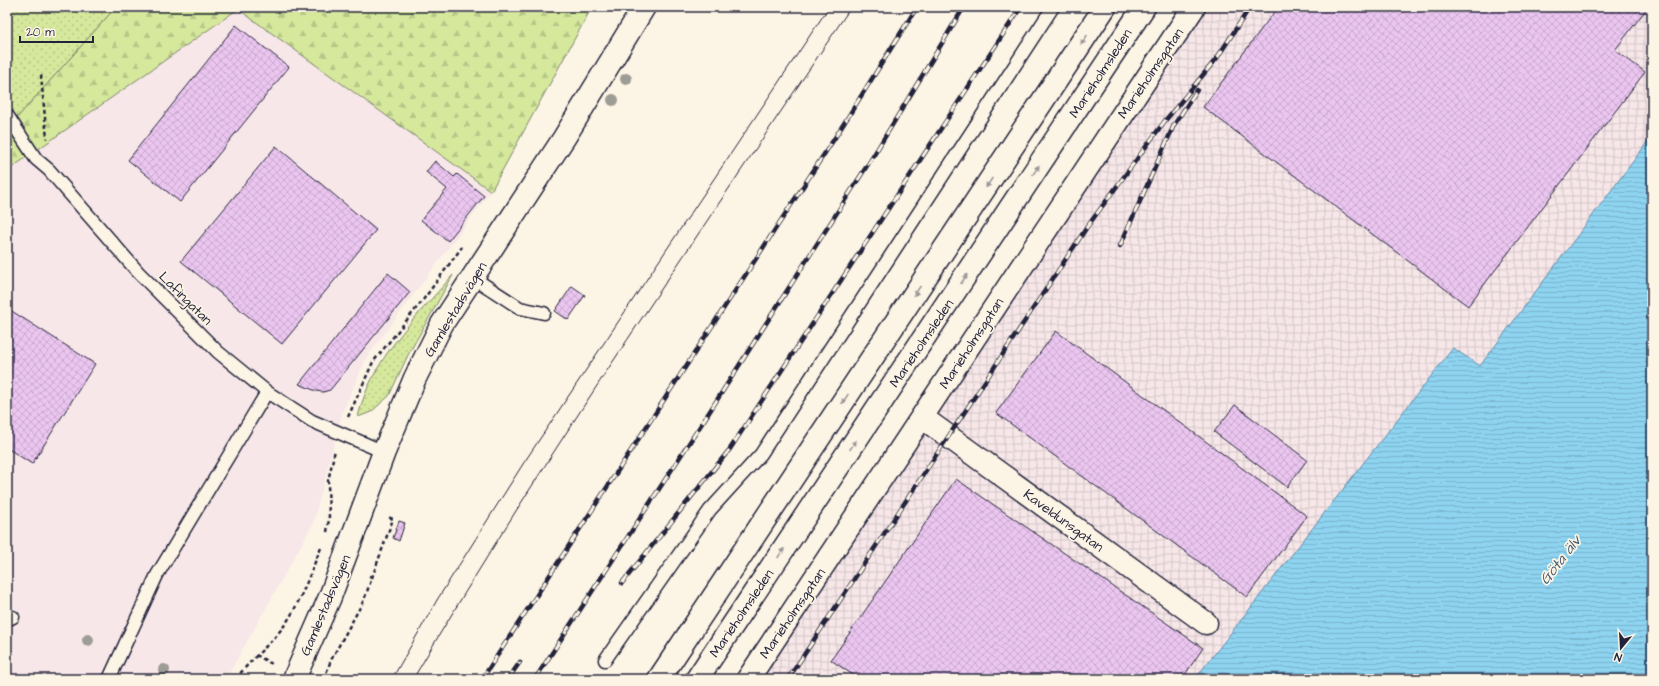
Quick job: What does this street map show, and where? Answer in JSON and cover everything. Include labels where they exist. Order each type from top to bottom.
[{"type":"main road","name":"Gamlestadsvägen","points":[[294,679],[332,591],[384,452],[415,378],[442,324],[564,138],[644,7]]},
{"type":"main road","points":[[659,679],[1105,7]]},
{"type":"main road","name":"Marieholmsleden","points":[[698,679],[1144,7]]},
{"type":"main road","name":"Marieholmsgatan","points":[[748,679],[923,418],[1194,7]]},
{"type":"main road","name":"Kaveldunsgatan","points":[[923,418],[1206,623]]},
{"type":"lane","points":[[605,660],[710,510],[761,454],[1053,7]]},
{"type":"lane","name":"Lafingatan","points":[[7,115],[36,159],[49,170],[138,272],[218,352],[267,392],[312,421],[384,452]]},
{"type":"lane","points":[[472,277],[520,308],[544,313]]},
{"type":"lane","points":[[109,679],[158,575],[267,392]]},
{"type":"path","points":[[41,75],[49,170]]},
{"type":"path","points":[[324,679],[331,660],[364,600],[393,519],[388,517]]},
{"type":"path","points":[[369,576],[373,577]]},
{"type":"shaded area","points":[[1202,7],[1652,7],[1652,136],[1480,366],[1453,348],[1195,679],[757,679]]},
{"type":"shaded area","points":[[238,9],[491,191],[367,357],[342,413],[313,524],[226,679],[7,679],[7,171]]},
{"type":"green space","points":[[7,7],[116,7],[7,129]]},
{"type":"green space","points":[[116,7],[592,7],[491,191],[238,9],[7,171],[7,129]]},
{"type":"green space","points":[[453,275],[408,355],[389,396],[371,412],[358,417],[364,396],[384,358],[410,324]]},
{"type":"water","name":"Göta älv","points":[[1652,136],[1652,679],[1195,679],[1453,348],[1480,366]]},
{"type":"building","points":[[1278,7],[1648,7],[1615,50],[1645,72],[1468,306],[1203,107]]},
{"type":"building","points":[[236,25],[289,67],[180,202],[128,160]]},
{"type":"building","points":[[276,146],[376,230],[282,344],[181,261]]},
{"type":"building","points":[[435,161],[454,177],[457,174],[484,196],[448,241],[421,220],[447,189],[426,172]]},
{"type":"building","points":[[388,273],[410,292],[330,390],[323,392],[316,391],[299,384]]},
{"type":"building","points":[[572,286],[585,295],[568,320],[555,311]]},
{"type":"building","points":[[7,308],[95,364],[32,464],[7,448]]},
{"type":"building","points":[[1056,331],[1307,516],[1247,597],[996,413]]},
{"type":"building","points":[[1235,405],[1307,460],[1287,487],[1214,432]]},
{"type":"building","points":[[956,479],[1203,648],[1182,679],[859,679],[831,660]]},
{"type":"building","points":[[399,521],[405,523],[399,541],[393,538]]},
{"type":"tram line","points":[[392,679],[437,600],[523,464],[829,7]]},
{"type":"tram line","points":[[413,679],[465,593],[572,423],[851,7]]},
{"type":"railway","points":[[482,679],[836,136],[917,7]]},
{"type":"railway","points":[[535,679],[708,414],[872,158],[964,7]]},
{"type":"railway","points":[[622,583],[730,449],[1021,7]]},
{"type":"railway","points":[[788,679],[1087,227],[1164,122],[1217,58],[1250,7]]},
{"type":"railway","points":[[1120,246],[1174,125],[1197,90]]},
{"type":"railway","points":[[508,679],[520,662]]}]
